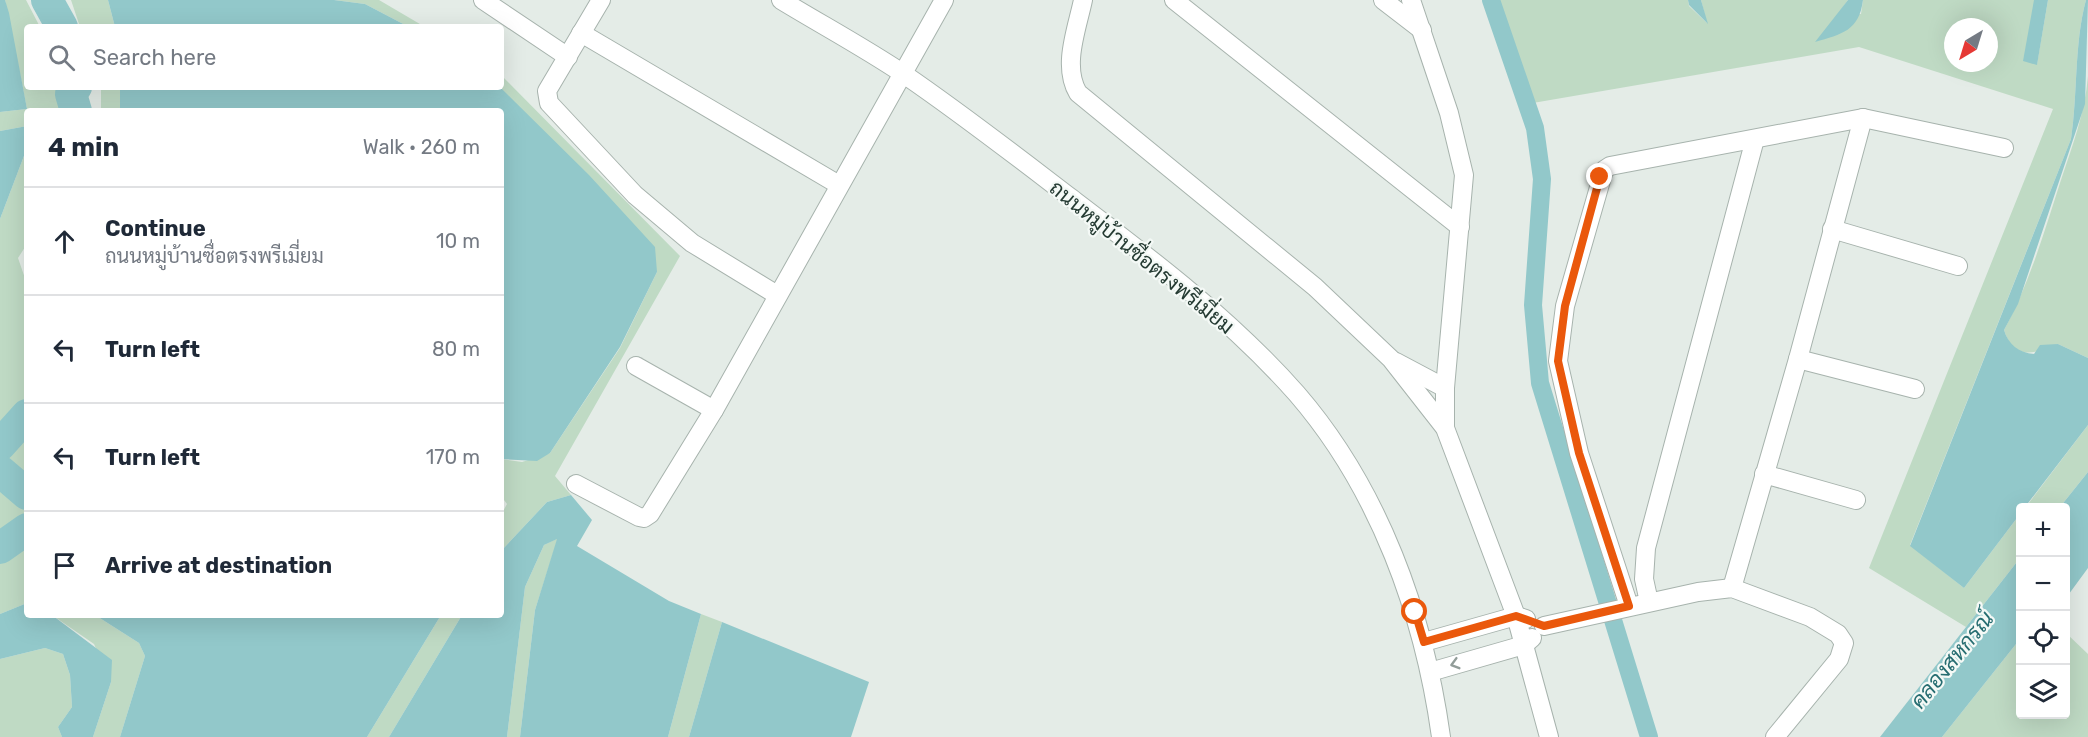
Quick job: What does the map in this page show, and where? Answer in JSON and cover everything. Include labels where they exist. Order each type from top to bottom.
[{"type":"street","points":[[483,0],[568,57]]},
{"type":"street","points":[[601,0],[547,91],[549,103],[635,195],[692,243],[777,295]]},
{"type":"street","name":"ถนนหมู่บ้านซื่อตรงพรีเมี่ยม","points":[[781,0],[903,74],[1164,268],[1236,332],[1297,395],[1345,460],[1388,542],[1424,642],[1441,737]]},
{"type":"street","points":[[576,484],[644,519],[650,514],[714,410],[944,0]]},
{"type":"street","points":[[1083,0],[1071,60],[1071,82],[1078,93],[1315,287],[1390,359],[1444,428],[1516,616],[1549,737]]},
{"type":"street","points":[[1174,0],[1460,227]]},
{"type":"street","points":[[1383,0],[1422,31]]},
{"type":"street","points":[[1411,0],[1458,143],[1464,175],[1445,388],[1444,428]]},
{"type":"street","points":[[581,33],[839,185]]},
{"type":"street","points":[[1732,588],[1798,358],[1863,118]]},
{"type":"street","points":[[1628,607],[1579,453],[1558,361],[1565,306],[1600,177],[1610,166],[1863,118],[2004,148]]},
{"type":"street","points":[[1649,602],[1644,579],[1646,548],[1755,139]]},
{"type":"street","points":[[1832,229],[1958,267]]},
{"type":"street","points":[[1798,358],[1915,389]]},
{"type":"street","points":[[1390,359],[1445,388]]},
{"type":"street","points":[[636,366],[714,410]]},
{"type":"street","points":[[1764,474],[1856,500]]},
{"type":"street","points":[[1615,567],[1645,563]]},
{"type":"street","points":[[1430,672],[1524,645],[1544,626],[1649,602],[1732,588],[1810,617],[1838,634],[1844,643],[1839,658],[1775,737]]},
{"type":"street","points":[[1424,642],[1516,616],[1544,626]]},
{"type":"green space","points":[[5,0],[26,0],[38,24],[24,24],[24,90],[64,90],[61,108],[27,108]]},
{"type":"green space","points":[[71,0],[108,0],[114,24],[79,24]]},
{"type":"green space","points":[[334,0],[379,0],[420,24],[403,24],[365,4]]},
{"type":"green space","points":[[1496,0],[1688,0],[1689,6],[1707,23],[1701,0],[1848,0],[1838,14],[1861,14],[1863,0],[2034,0],[2037,64],[2048,0],[2086,0],[2078,51],[2071,139],[1910,545],[1964,588],[2016,519],[2016,563],[1966,627],[1869,568],[2053,109],[1859,47],[1527,104]]},
{"type":"green space","points":[[2088,76],[2088,358],[2058,344],[2033,352],[2019,351],[2008,340],[2004,330],[2021,295],[2042,239],[2077,130]]},
{"type":"green space","points":[[504,78],[680,256],[555,476],[571,495],[547,502],[504,548],[504,510],[507,504],[504,500],[504,459],[522,462],[550,453],[620,348],[657,272],[503,90]]},
{"type":"green space","points":[[101,90],[120,90],[120,108],[101,108]]},
{"type":"green space","points":[[24,109],[24,127],[0,131],[0,112]]},
{"type":"green space","points":[[24,156],[24,249],[18,258],[24,275],[24,604],[0,614],[0,219]]},
{"type":"green space","points":[[2088,425],[2088,472],[2063,503],[2029,503]]},
{"type":"green space","points":[[558,538],[535,610],[520,737],[507,737],[525,587],[544,545]]},
{"type":"green space","points":[[701,614],[722,622],[689,737],[668,737]]},
{"type":"green space","points":[[56,618],[100,618],[139,643],[145,656],[120,737],[93,737],[111,682],[94,644]]},
{"type":"green space","points":[[439,618],[460,618],[389,737],[367,737]]},
{"type":"green space","points":[[2070,637],[2088,654],[2088,737],[1942,737],[2016,644],[2016,719],[2070,719]]},
{"type":"green space","points":[[45,648],[63,654],[70,675],[72,707],[58,727],[62,737],[0,737],[0,659]]},
{"type":"water","points":[[0,0],[5,0],[27,108],[0,112]]},
{"type":"water","points":[[108,0],[334,0],[365,4],[403,24],[114,24]]},
{"type":"water","points":[[1688,0],[1701,0],[1708,24],[1689,5]]},
{"type":"water","points":[[1848,0],[1863,0],[1858,19],[1848,30],[1815,42]]},
{"type":"water","points":[[2034,0],[2048,0],[2037,65],[2023,61]]},
{"type":"water","points":[[2086,0],[2088,0],[2085,104],[2018,304],[2004,330],[2011,343],[2024,352],[2034,354],[2040,345],[2058,344],[2088,358],[2088,425],[2028,503],[2016,503],[2016,519],[1964,588],[1910,546],[2071,139],[2082,17]]},
{"type":"water","points":[[120,90],[503,90],[589,175],[655,247],[657,272],[620,347],[550,453],[537,461],[504,459],[504,108],[120,108]]},
{"type":"water","points":[[24,127],[24,156],[0,219],[0,131]]},
{"type":"water","points":[[2088,472],[2088,568],[2070,593],[2070,503],[2063,503]]},
{"type":"water","points":[[571,495],[592,520],[577,546],[669,601],[701,614],[668,737],[520,737],[535,610],[557,539],[544,545],[525,587],[507,737],[389,737],[460,618],[504,618],[504,548],[547,502]]},
{"type":"water","name":"คลองสหกรณ์","points":[[2016,563],[2016,644],[1942,737],[1880,737]]},
{"type":"water","points":[[24,604],[24,618],[56,618],[112,660],[111,682],[93,737],[62,737],[58,727],[72,707],[70,675],[63,654],[45,648],[0,659],[0,614]]},
{"type":"water","points":[[100,618],[439,618],[367,737],[120,737],[145,656],[139,643]]},
{"type":"water","points":[[722,622],[869,682],[851,737],[689,737]]},
{"type":"waterway","points":[[47,0],[60,24]]},
{"type":"waterway","points":[[1491,0],[1535,128],[1542,179],[1533,305],[1540,383],[1649,737]]},
{"type":"waterway","points":[[74,90],[71,94],[75,108]]},
{"type":"waterway","points":[[0,445],[24,418]]},
{"type":"waterway","points":[[0,471],[24,491]]},
{"type":"waterway","points":[[0,548],[24,531]]},
{"type":"route","points":[[1415,612],[1424,642],[1516,616],[1544,626],[1629,606],[1579,453],[1558,361],[1565,306],[1600,177]]}]
